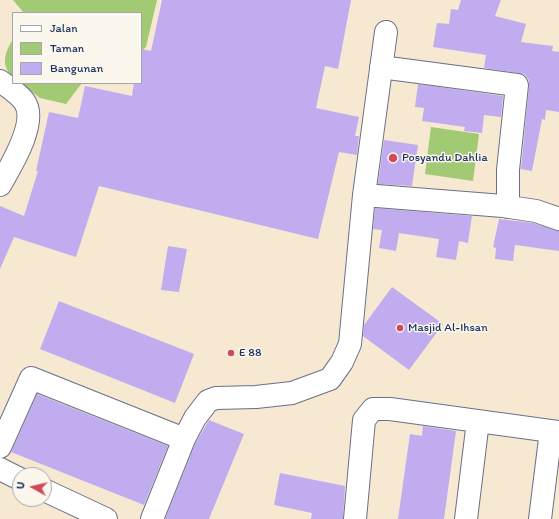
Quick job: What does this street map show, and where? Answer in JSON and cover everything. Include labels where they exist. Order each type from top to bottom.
[{"type":"street","points":[[152,519],[184,439],[202,408],[212,399],[292,393],[330,380],[342,362],[350,344],[364,195],[386,32]]},
{"type":"street","points":[[381,66],[517,85],[508,170],[508,208]]},
{"type":"street","points":[[0,81],[25,101],[28,116],[25,132],[14,161],[0,184]]},
{"type":"street","points":[[364,195],[536,211],[559,219]]},
{"type":"street","points":[[0,447],[31,378],[184,439]]},
{"type":"street","points":[[355,519],[364,420],[373,409],[390,409],[555,431],[540,519]]},
{"type":"street","points":[[466,519],[478,421]]},
{"type":"street","points":[[0,469],[12,475]]},
{"type":"street","points":[[52,494],[106,519]]},
{"type":"green space","points":[[13,0],[157,0],[146,47],[142,50],[142,12],[23,12]]},
{"type":"green space","points":[[12,41],[12,76],[5,64],[8,49]]},
{"type":"green space","points":[[22,84],[81,84],[66,104],[40,98]]},
{"type":"green space","points":[[431,127],[479,134],[473,181],[425,174]]},
{"type":"building","points":[[162,0],[351,0],[338,69],[325,66],[316,108],[359,117],[355,136],[359,136],[357,155],[339,152],[318,239],[99,186],[76,257],[14,237],[0,269],[0,206],[24,216],[38,171],[36,171],[49,112],[78,118],[85,86],[132,96],[134,84],[142,84],[142,49],[151,51]]},
{"type":"building","points":[[461,0],[501,0],[495,16],[526,24],[521,42],[553,46],[552,51],[559,52],[559,112],[546,110],[545,120],[542,119],[532,171],[521,169],[529,80],[525,75],[519,73],[484,68],[486,55],[433,47],[437,23],[449,24],[451,9],[458,10]]},
{"type":"building","points":[[418,84],[503,96],[501,117],[484,115],[482,133],[464,131],[465,127],[422,121],[424,108],[415,107]]},
{"type":"building","name":"Posyandu Dahlia","points":[[384,140],[418,145],[412,186],[378,184]]},
{"type":"building","points":[[375,208],[472,216],[468,243],[459,241],[456,260],[436,257],[439,239],[399,233],[396,251],[379,248],[382,230],[373,229]]},
{"type":"building","points":[[499,219],[533,223],[559,231],[559,251],[515,245],[513,261],[495,259],[496,248],[493,247]]},
{"type":"building","points":[[168,246],[187,249],[179,292],[161,290]]},
{"type":"building","name":"Masjid Al-Ihsan","points":[[392,287],[443,324],[409,370],[363,336],[364,325]]},
{"type":"building","points":[[59,301],[194,354],[175,403],[40,349]]},
{"type":"building","points":[[37,394],[168,446],[144,505],[52,468],[52,467],[11,452]]},
{"type":"building","points":[[209,420],[244,434],[209,519],[165,519],[195,444]]},
{"type":"building","points":[[423,426],[456,431],[444,519],[398,519],[410,434],[422,436]]},
{"type":"building","points":[[280,473],[345,486],[343,519],[311,519],[312,513],[274,505]]},
{"type":"place","name":"Posyandu Dahlia","points":[[393,158]]},
{"type":"place","name":"Masjid Al-Ihsan","points":[[400,328]]},
{"type":"place","name":"E 88","points":[[231,353]]}]
